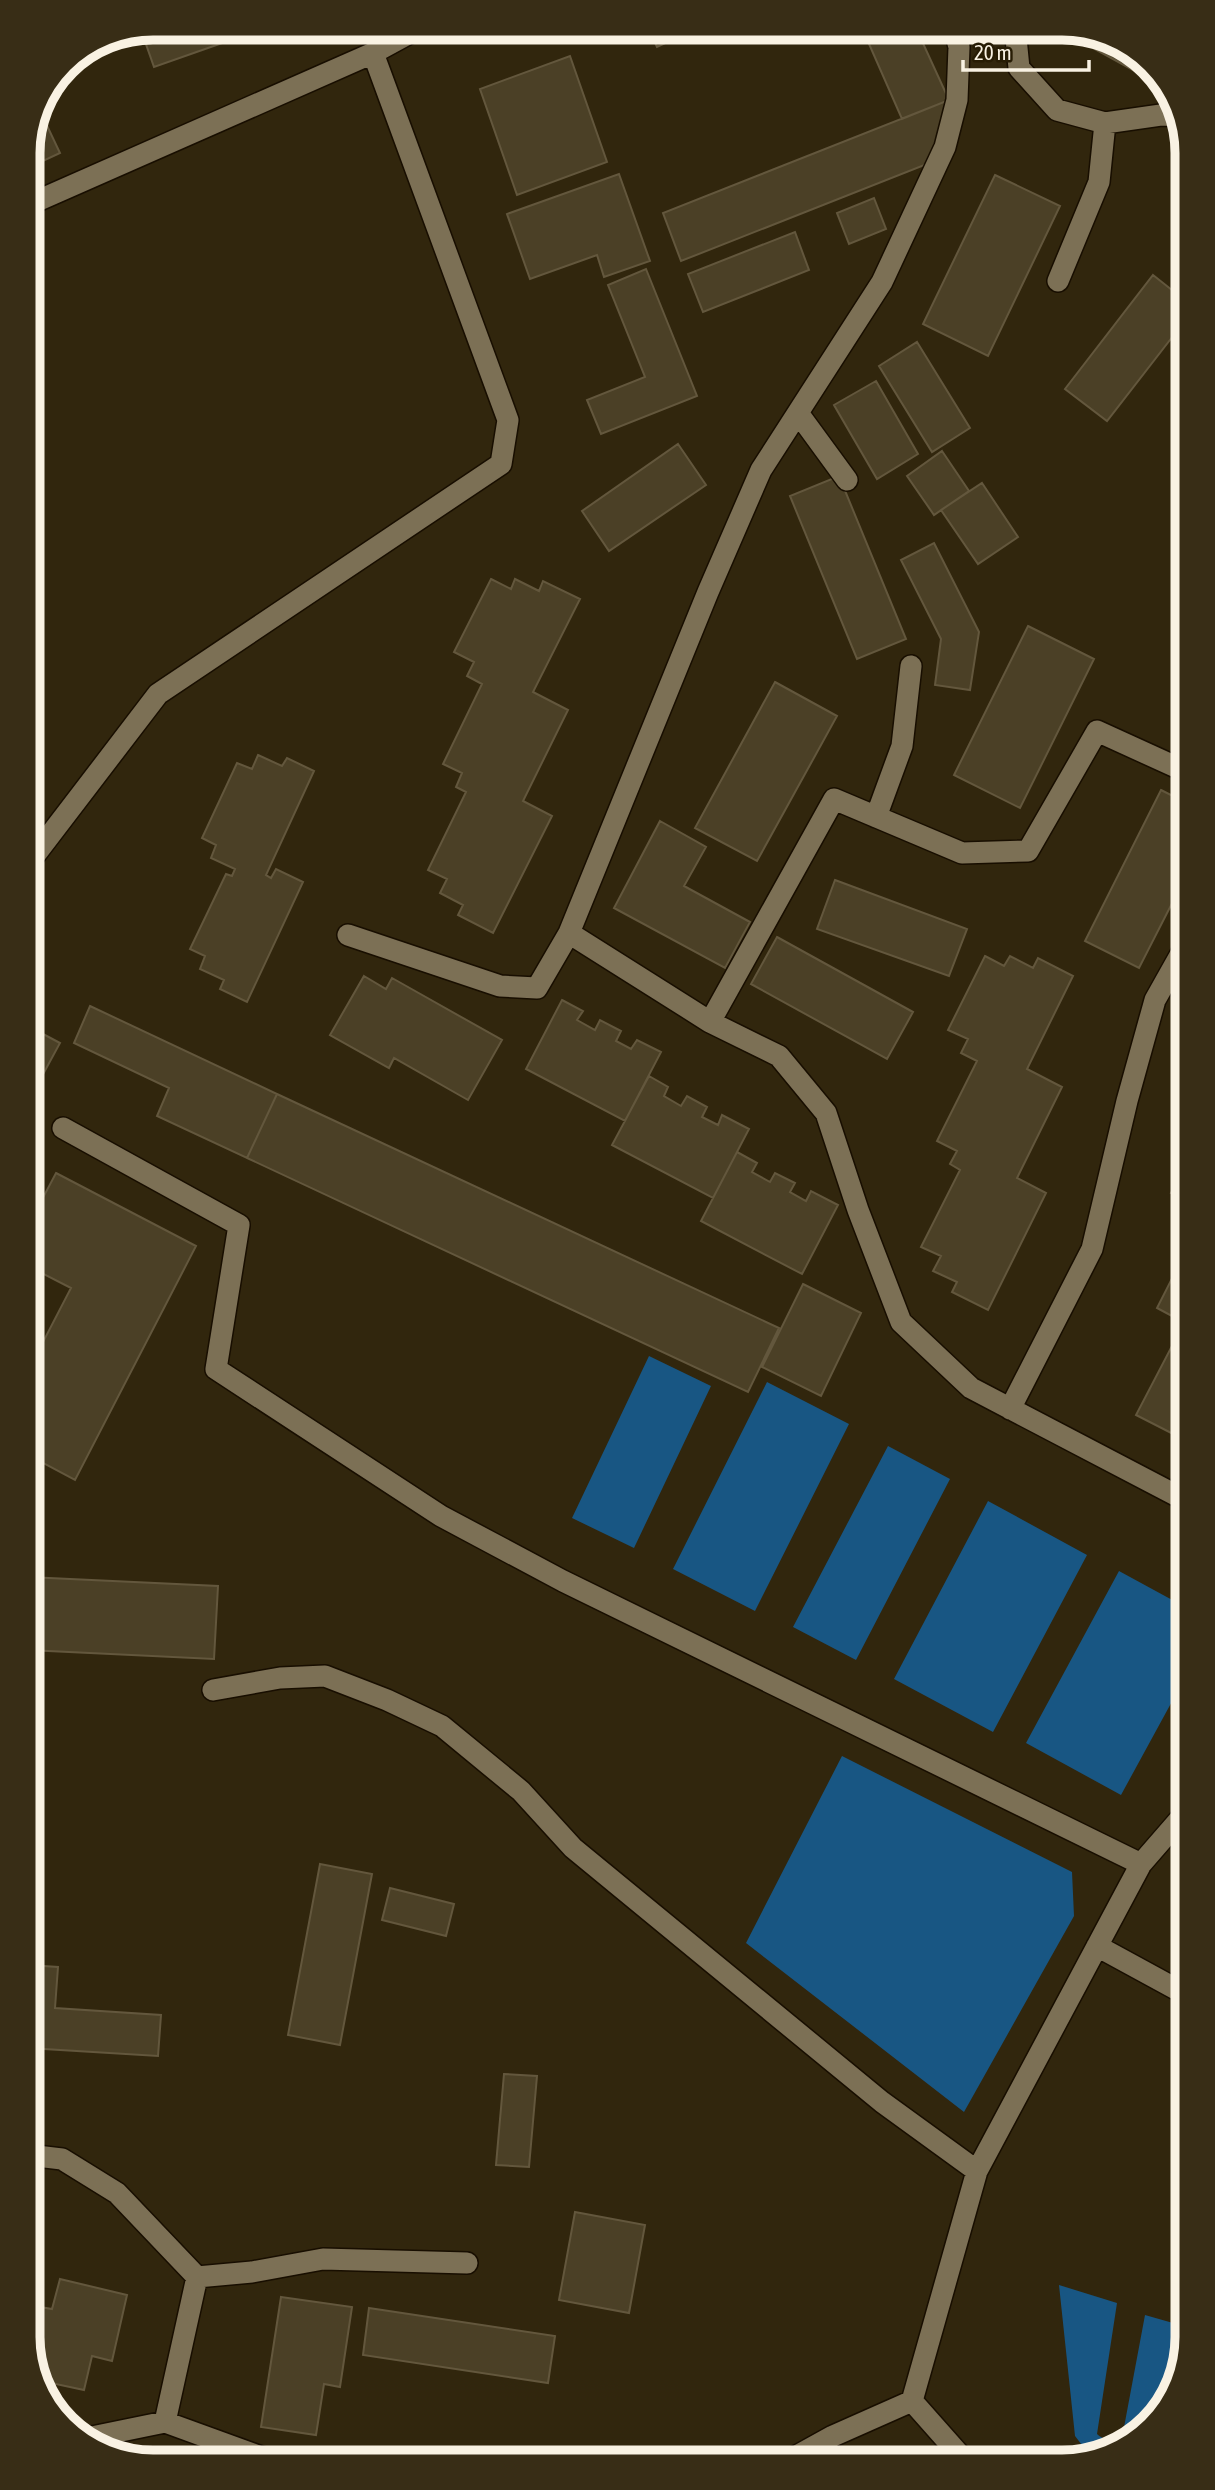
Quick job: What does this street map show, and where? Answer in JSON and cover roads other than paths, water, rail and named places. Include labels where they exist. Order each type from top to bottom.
[{"type":"street","points":[[40,200],[397,40]]},
{"type":"street","points":[[348,935],[500,986],[537,988],[569,933],[713,580],[761,470],[882,282],[945,147],[957,100],[957,40]]},
{"type":"street","points":[[1016,40],[1019,68],[1057,110],[1105,123],[1166,111]]},
{"type":"street","points":[[40,848],[158,694],[501,464],[508,420],[373,53]]},
{"type":"street","points":[[1058,281],[1099,182],[1105,123]]},
{"type":"street","points":[[798,413],[846,481]]},
{"type":"street","points":[[876,817],[902,746],[911,666]]},
{"type":"street","points":[[710,1022],[834,799],[962,853],[1028,851],[1097,731],[1175,767]]},
{"type":"street","points":[[569,933],[710,1022],[779,1056],[826,1113],[858,1210],[901,1322],[971,1388],[1175,1495]]},
{"type":"street","points":[[1010,1409],[1092,1248],[1127,1101],[1155,1000],[1175,964]]},
{"type":"street","points":[[63,1128],[239,1225],[216,1369],[453,1522],[563,1581],[1141,1864]]},
{"type":"street","points":[[213,1690],[280,1678],[325,1676],[387,1700],[442,1726],[521,1791],[583,1857],[882,2102],[977,2171]]},
{"type":"street","points":[[809,2450],[912,2401],[977,2171],[1141,1864],[1175,1825]]},
{"type":"street","points":[[1097,1946],[1175,1988]]},
{"type":"street","points":[[40,2156],[62,2159],[117,2193],[197,2277]]},
{"type":"street","points":[[197,2277],[252,2272],[323,2259],[467,2263]]},
{"type":"street","points":[[164,2422],[197,2277]]},
{"type":"street","points":[[912,2401],[955,2450]]},
{"type":"street","points":[[99,2435],[164,2422],[242,2450]]},
{"type":"water","points":[[649,1356],[711,1386],[634,1548],[572,1518]]},
{"type":"water","points":[[767,1382],[849,1424],[755,1611],[673,1569]]},
{"type":"water","points":[[888,1446],[950,1479],[856,1660],[793,1627]]},
{"type":"water","points":[[988,1501],[1087,1555],[993,1732],[894,1679]]},
{"type":"water","points":[[1119,1571],[1175,1601],[1175,1696],[1121,1795],[1026,1743]]},
{"type":"water","points":[[842,1756],[1072,1872],[1074,1916],[964,2112],[746,1943]]},
{"type":"water","points":[[1059,2285],[1117,2303],[1097,2434],[1108,2440],[1084,2448],[1075,2436]]},
{"type":"water","points":[[1145,2315],[1175,2324],[1173,2358],[1156,2399],[1136,2422],[1123,2431]]}]
